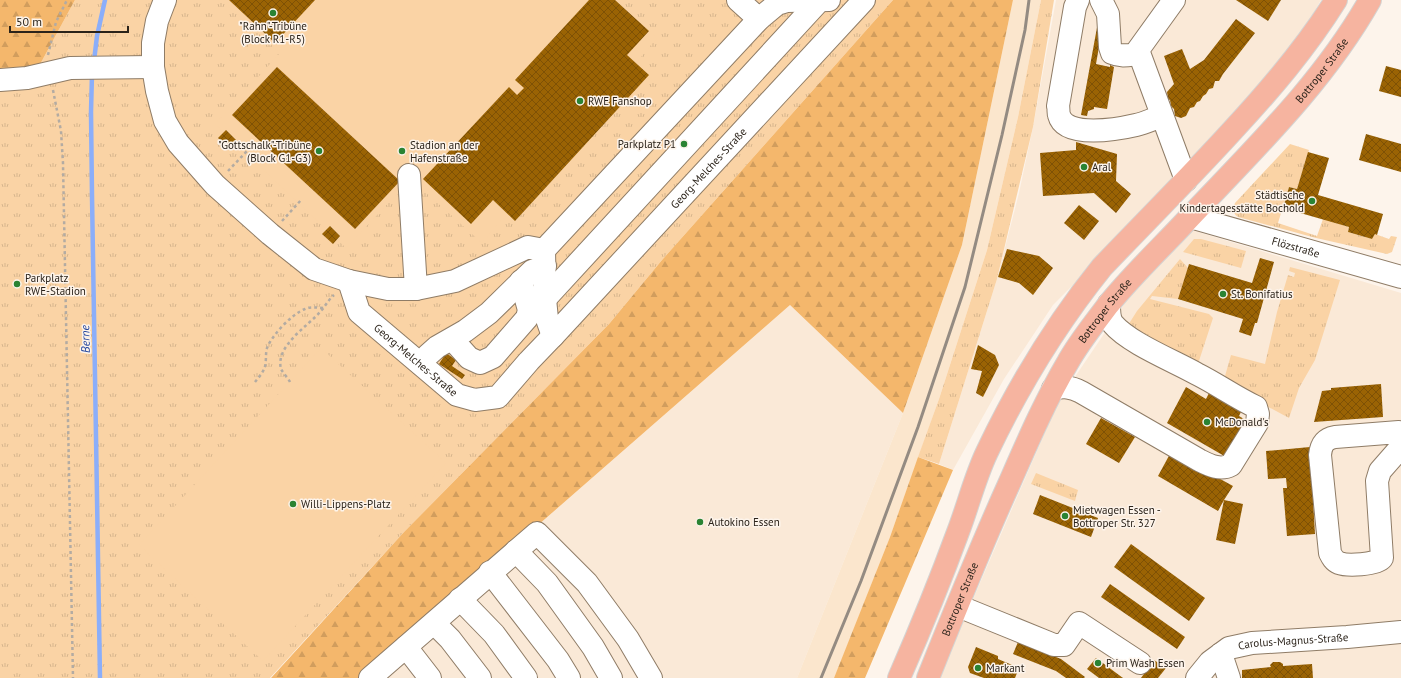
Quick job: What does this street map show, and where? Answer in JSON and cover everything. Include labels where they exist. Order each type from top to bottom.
[{"type":"main road","points":[[899,678],[924,621],[987,454],[1018,391],[1053,334],[1102,267],[1186,180],[1279,80],[1311,38],[1336,0]]},
{"type":"main road","name":"Bottroper Straße","points":[[928,678],[1005,493],[1034,428],[1068,361],[1109,304],[1133,275],[1261,143],[1310,87],[1338,50],[1370,0]]},
{"type":"main road","points":[[1186,180],[1193,213]]},
{"type":"street","points":[[165,0],[157,20],[153,43],[153,67],[157,91],[165,120],[178,143],[215,185],[270,234],[314,269],[350,281],[388,289],[416,289],[456,281],[528,247],[544,258]]},
{"type":"street","points":[[738,0],[759,19]]},
{"type":"street","points":[[545,299],[820,0]]},
{"type":"street","points":[[421,364],[433,351],[465,331],[489,313],[522,282],[759,19],[777,4],[787,1],[833,0]]},
{"type":"street","name":"Georg-Melches-Straße","points":[[350,281],[359,312],[457,394],[475,400],[498,397],[864,0]]},
{"type":"street","points":[[1078,0],[1074,7],[1058,106],[1059,116],[1065,124],[1075,129],[1092,131],[1109,130],[1137,125],[1162,116]]},
{"type":"street","points":[[1101,0],[1108,14],[1110,47],[1112,53],[1124,56],[1139,54]]},
{"type":"street","points":[[1174,0],[1138,50],[1186,180]]},
{"type":"street","points":[[0,80],[27,78],[60,70],[115,67],[153,67]]},
{"type":"street","points":[[409,175],[416,289]]},
{"type":"street","name":"Flözstraße","points":[[1193,213],[1401,277]]},
{"type":"street","points":[[544,258],[547,319],[554,336]]},
{"type":"street","points":[[452,339],[469,358],[480,363],[493,357],[527,318],[529,310],[522,282]]},
{"type":"street","points":[[1053,389],[1061,386],[1081,392],[1199,460],[1219,468],[1226,468],[1231,465],[1257,423],[1258,414],[1256,407],[1121,332],[1112,323],[1109,314],[1109,304]]},
{"type":"street","points":[[1401,433],[1329,438],[1324,442],[1321,448],[1320,455],[1330,553],[1339,563],[1350,565],[1374,563],[1382,558],[1377,480],[1380,471],[1401,446]]},
{"type":"street","points":[[377,676],[406,647],[490,572],[537,533],[587,583],[628,639],[651,678]]},
{"type":"street","points":[[516,551],[547,583],[593,647],[611,678]]},
{"type":"street","points":[[490,572],[549,648],[569,678]]},
{"type":"street","points":[[460,599],[494,634],[526,678]]},
{"type":"street","points":[[958,606],[1054,645],[1064,645],[1079,623],[1140,663]]},
{"type":"street","points":[[434,623],[450,639],[480,678]]},
{"type":"street","name":"Carolus-Magnus-Straße","points":[[1198,678],[1210,662],[1229,648],[1252,643],[1401,632]]},
{"type":"street","points":[[406,647],[430,678]]},
{"type":"street","points":[[1221,654],[1229,678]]},
{"type":"path","points":[[66,0],[58,18],[48,56],[60,70],[73,678]]},
{"type":"path","points":[[215,185],[247,151]]},
{"type":"path","points":[[270,234],[302,199]]},
{"type":"path","points":[[290,382],[281,369],[282,354],[296,334],[324,308],[329,299],[350,281]]},
{"type":"path","points":[[255,382],[264,369],[267,349],[270,342],[284,324],[290,318],[305,309],[312,307],[324,308]]},
{"type":"shaded area","points":[[1013,0],[1041,0],[1018,117],[987,250],[939,399],[890,537],[838,669],[834,678],[797,678],[903,413],[962,245]]},
{"type":"shaded area","points":[[1056,0],[1321,0],[1263,89],[1053,305],[1004,379],[953,470],[939,464],[997,279],[1019,193],[1033,127]]},
{"type":"shaded area","points":[[1188,229],[1401,293],[1401,678],[939,678],[1058,402],[1137,285]]},
{"type":"shaded area","name":"Autokino Essen","points":[[790,305],[903,413],[797,678],[363,678]]},
{"type":"green space","points":[[0,0],[75,0],[37,70],[0,75]]},
{"type":"green space","points":[[75,0],[893,0],[662,260],[609,324],[404,532],[270,678],[0,678],[0,75],[37,70]]},
{"type":"green space","name":"Stadion an der Hafenstraße","points":[[222,0],[618,0],[657,38],[482,243],[411,179],[346,248],[215,124],[280,53]]},
{"type":"green space","points":[[893,0],[1013,0],[962,245],[903,413],[790,305],[363,678],[271,678],[404,532],[609,324],[662,260]]},
{"type":"green space","points":[[1041,0],[1054,0],[1033,127],[997,279],[939,464],[918,457],[939,399],[987,250],[1018,117]]},
{"type":"green space","points":[[1290,144],[1309,150],[1297,189],[1289,187],[1278,223],[1317,236],[1323,219],[1349,227],[1348,232],[1372,239],[1375,234],[1389,239],[1391,236],[1397,237],[1392,252],[1387,254],[1316,238],[1236,216],[1234,211],[1235,203]]},
{"type":"green space","points":[[1194,239],[1201,239],[1246,251],[1241,268],[1183,252]]},
{"type":"green space","points":[[1180,259],[1188,268],[1178,299],[1152,296],[1150,299],[1209,314],[1213,318],[1197,367],[1225,376],[1231,355],[1265,364],[1277,312],[1288,275],[1294,277],[1295,273],[1289,271],[1290,267],[1340,280],[1315,360],[1299,388],[1289,418],[1125,330],[1137,311]]},
{"type":"green space","name":"Willi-Lippens-Platz","points":[[321,348],[446,463],[263,661],[139,545]]},
{"type":"green space","points":[[918,457],[953,470],[865,678],[834,678],[890,537]]},
{"type":"green space","points":[[1036,473],[1078,490],[1075,501],[1031,484]]},
{"type":"building","name":"\"Rahn\"-Tribüne (Block R1-R5)","points":[[229,0],[315,0],[275,43]]},
{"type":"building","points":[[589,0],[615,0],[649,31],[627,55],[649,75],[515,221],[493,200],[471,224],[423,179],[509,87],[517,95],[524,88],[515,80]]},
{"type":"building","points":[[1236,0],[1281,0],[1268,21]]},
{"type":"building","points":[[1100,11],[1104,18],[1096,64],[1110,67],[1110,65],[1114,67],[1107,109],[1094,107],[1094,109],[1088,111],[1087,116],[1081,115]]},
{"type":"building","points":[[1236,19],[1255,33],[1219,81],[1215,81],[1213,88],[1209,89],[1194,107],[1190,108],[1186,116],[1181,118],[1175,116],[1174,109],[1171,106],[1170,100],[1168,99],[1167,92],[1174,84],[1164,56],[1182,49],[1190,69],[1204,60]]},
{"type":"building","points":[[1386,66],[1401,70],[1401,97],[1379,91]]},
{"type":"building","name":"\"Gottschalk\"-Tribüne (Block G1-G3)","points":[[277,67],[400,181],[355,229],[232,115]]},
{"type":"building","points":[[226,130],[236,140],[229,148],[218,138]]},
{"type":"building","points":[[1366,134],[1401,144],[1401,172],[1359,160]]},
{"type":"building","points":[[1076,142],[1117,154],[1116,181],[1131,194],[1116,213],[1094,193],[1043,196],[1040,153],[1076,150]]},
{"type":"building","name":"Städtische Kindertagesstätte Bochold","points":[[1308,152],[1329,158],[1318,195],[1383,214],[1377,235],[1375,234],[1372,239],[1348,232],[1349,227],[1283,208],[1289,187],[1297,189]]},
{"type":"building","points":[[1079,205],[1099,221],[1084,240],[1064,223]]},
{"type":"building","points":[[330,226],[340,236],[333,244],[322,234]]},
{"type":"building","points":[[1007,249],[1039,256],[1053,268],[1033,295],[1019,283],[998,277]]},
{"type":"building","name":"St. Bonifatius","points":[[1260,258],[1274,262],[1257,323],[1255,323],[1251,336],[1239,332],[1243,319],[1178,299],[1189,264],[1252,283]]},
{"type":"building","points":[[978,345],[995,355],[999,365],[983,397],[976,393],[982,371],[971,369]]},
{"type":"building","points":[[446,353],[456,360],[452,366],[465,375],[462,379],[439,364]]},
{"type":"building","points":[[1381,384],[1383,417],[1314,422],[1322,391],[1331,390],[1331,388]]},
{"type":"building","name":"McDonald's","points":[[1186,387],[1206,399],[1209,393],[1241,412],[1239,416],[1247,421],[1226,457],[1167,423]]},
{"type":"building","points":[[1101,418],[1135,437],[1119,463],[1086,444]]},
{"type":"building","points":[[1310,447],[1315,534],[1287,536],[1283,488],[1287,488],[1286,478],[1268,479],[1266,451]]},
{"type":"building","points":[[1171,452],[1233,486],[1218,511],[1158,476]]},
{"type":"building","name":"Mietwagen Essen - Bottroper Str. 327","points":[[1040,495],[1098,518],[1091,537],[1033,514]]},
{"type":"building","points":[[1224,500],[1243,504],[1235,544],[1216,540]]},
{"type":"building","points":[[1131,544],[1205,598],[1189,621],[1114,567]]},
{"type":"building","points":[[1110,584],[1185,637],[1177,649],[1101,597]]},
{"type":"building","points":[[1018,642],[1061,659],[1085,677],[1066,678],[1056,671],[1013,654]]},
{"type":"building","points":[[976,647],[998,656],[998,659],[1019,668],[1015,678],[984,678],[970,673],[968,667]]},
{"type":"building","name":"Prim Wash Essen","points":[[1096,658],[1123,678],[1099,678],[1087,669]]},
{"type":"building","name":"Prim Wash Essen","points":[[1154,660],[1166,668],[1158,678],[1141,678]]},
{"type":"building","points":[[1273,662],[1280,662],[1283,666],[1312,664],[1313,678],[1242,678],[1242,670],[1271,667],[1270,665]]},
{"type":"waterway","name":"Berne","points":[[94,61],[97,36],[105,0]]},
{"type":"waterway","name":"Berne","points":[[92,74],[92,196],[100,678]]},
{"type":"railway","points":[[821,678],[861,581],[918,427],[965,287],[1002,135],[1025,30],[1029,0]]},
{"type":"place","name":"\"Rahn\"-Tribüne (Block R1-R5)","points":[[273,13]]},
{"type":"place","name":"RWE Fanshop","points":[[580,101]]},
{"type":"place","name":"Parkplatz P1","points":[[684,144]]},
{"type":"place","name":"\"Gottschalk\"-Tribüne (Block G1-G3)","points":[[319,151]]},
{"type":"place","name":"Stadion an der Hafenstraße","points":[[402,151]]},
{"type":"place","name":"Aral","points":[[1084,167]]},
{"type":"place","name":"Städtische Kindertagesstätte Bochold","points":[[1312,201]]},
{"type":"place","name":"Parkplatz RWE-Stadion","points":[[17,284]]},
{"type":"place","name":"St. Bonifatius","points":[[1223,294]]},
{"type":"place","name":"McDonald's","points":[[1207,422]]},
{"type":"place","name":"Willi-Lippens-Platz","points":[[293,504]]},
{"type":"place","name":"Mietwagen Essen - Bottroper Str. 327","points":[[1065,516]]},
{"type":"place","name":"Autokino Essen","points":[[700,522]]},
{"type":"place","name":"Prim Wash Essen","points":[[1098,663]]},
{"type":"place","name":"Markant","points":[[978,668]]}]
